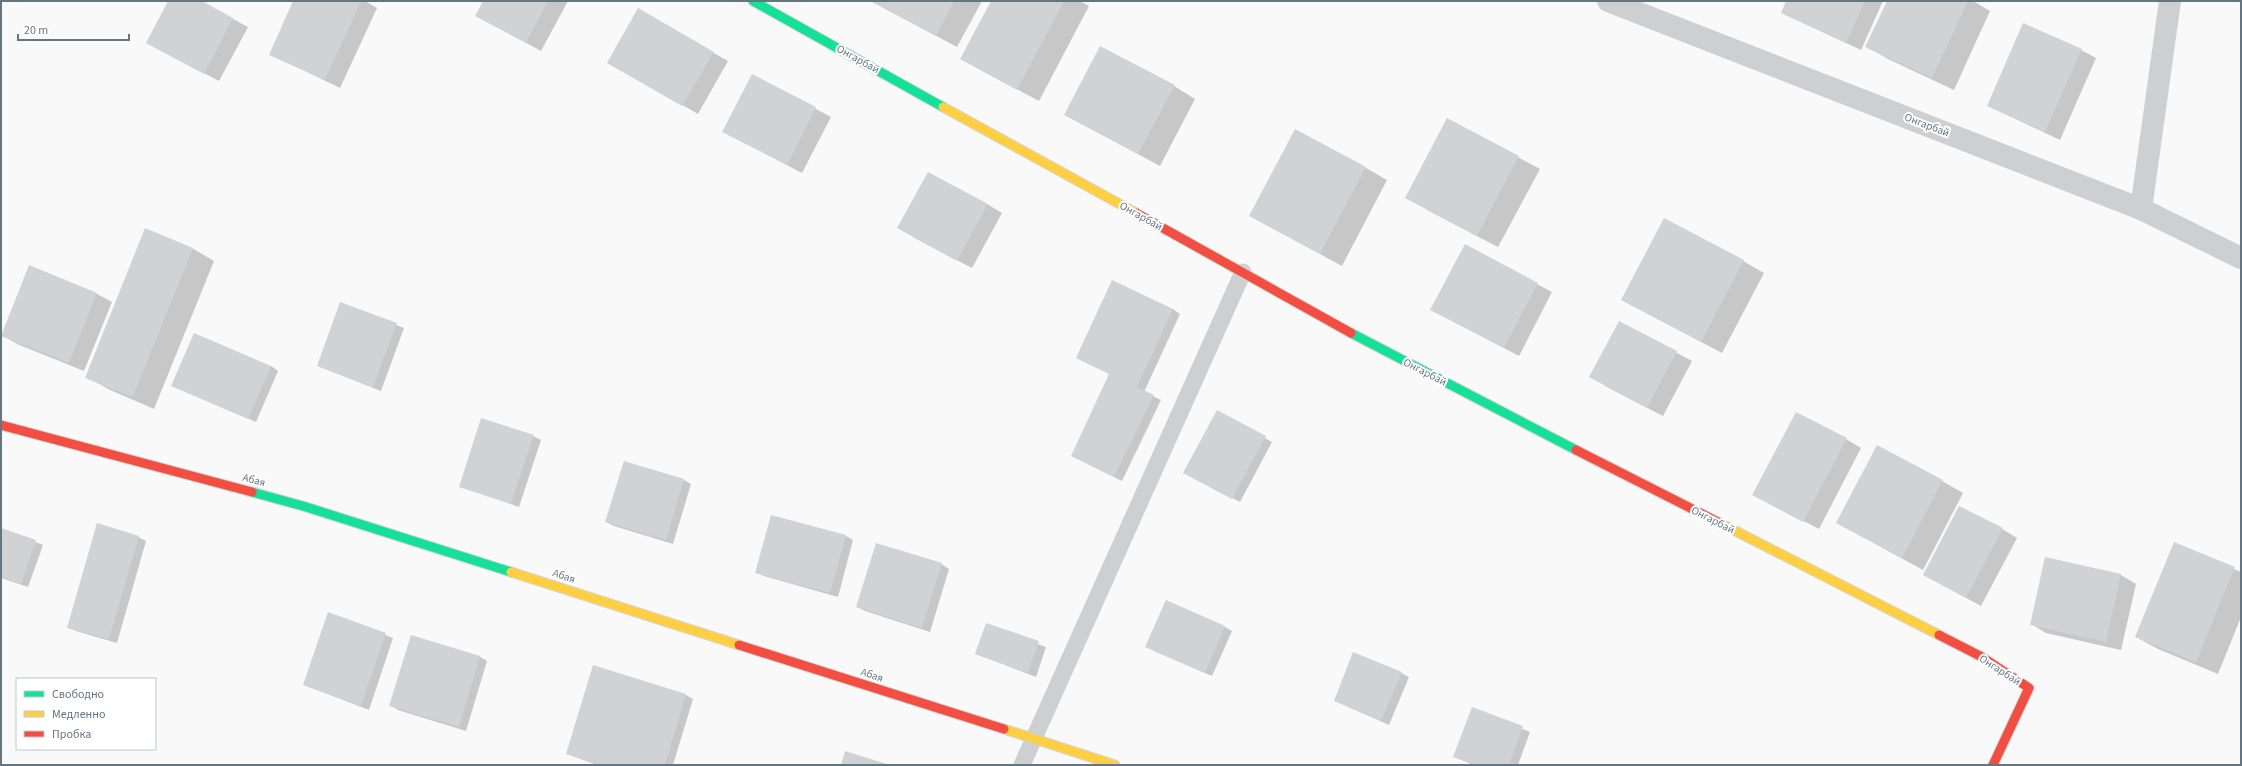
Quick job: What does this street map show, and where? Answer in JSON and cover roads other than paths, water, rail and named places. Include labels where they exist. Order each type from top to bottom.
[{"type":"street","name":"Онгарбай","points":[[753,1],[1393,356],[1974,653],[2029,688],[1993,765]]},
{"type":"street","name":"Онгарбай","points":[[1608,1],[2141,209],[2241,258]]},
{"type":"street","points":[[2141,209],[2170,1]]},
{"type":"street","name":"Абая","points":[[1,425],[303,506],[1115,765]]},
{"type":"lane","points":[[1022,765],[1032,739],[1243,272]]}]
